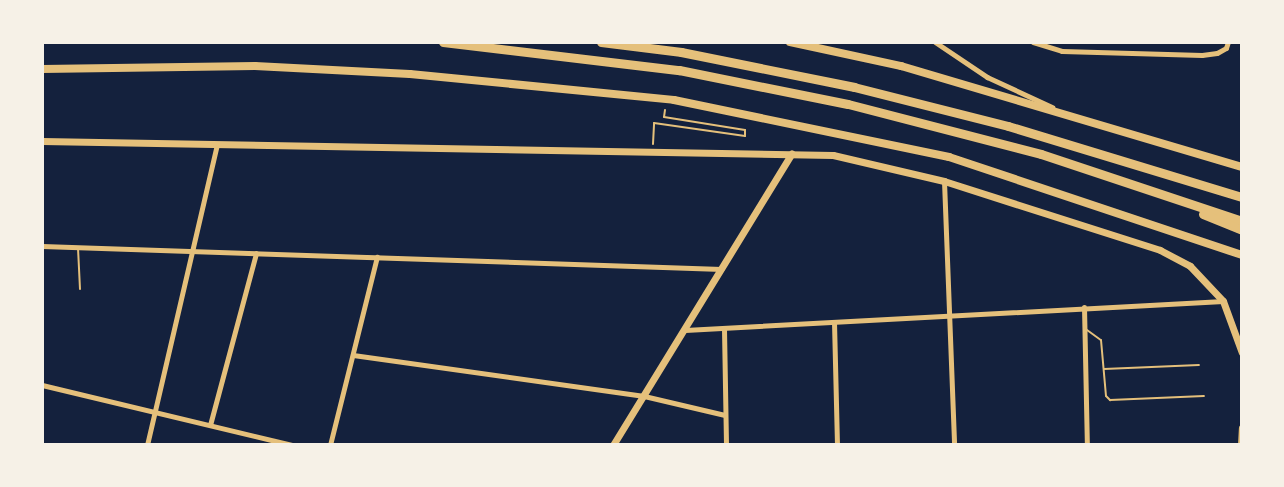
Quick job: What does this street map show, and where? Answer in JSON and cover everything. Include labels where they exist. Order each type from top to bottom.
[{"type":"highway","points":[[443,42],[679,70],[849,104],[1041,154],[1241,225]]},
{"type":"highway","points":[[601,42],[681,52],[854,87],[1008,126],[1240,197]]},
{"type":"highway","points":[[790,42],[901,66],[1238,165]]},
{"type":"highway","points":[[42,69],[255,66],[411,74],[674,100],[949,157],[1241,255]]},
{"type":"street","points":[[935,42],[987,77],[1059,111]]},
{"type":"street","points":[[1033,42],[1062,51],[1202,55],[1227,45]]},
{"type":"street","points":[[1106,42],[1106,51]]},
{"type":"street","points":[[42,141],[653,149],[792,153],[842,157],[944,181],[1147,244],[1190,266],[1223,301],[1242,352]]},
{"type":"street","points":[[147,445],[189,252],[217,144]]},
{"type":"street","points":[[613,445],[792,153]]},
{"type":"street","points":[[944,181],[954,445]]},
{"type":"street","points":[[42,246],[722,269]]},
{"type":"street","points":[[210,425],[256,253]]},
{"type":"street","points":[[330,445],[377,257]]},
{"type":"street","points":[[685,330],[724,330],[1084,307],[1223,301]]},
{"type":"street","points":[[1084,307],[1086,445]]},
{"type":"street","points":[[834,322],[837,445]]},
{"type":"street","points":[[724,330],[726,445]]},
{"type":"street","points":[[353,355],[644,396],[725,416]]},
{"type":"street","points":[[42,385],[154,415],[210,425],[292,445]]},
{"type":"street","points":[[1241,445],[1242,428]]},
{"type":"lane","points":[[78,248],[80,289]]},
{"type":"lane","points":[[1084,329],[1101,340],[1106,396],[1113,402],[1204,396]]},
{"type":"lane","points":[[1104,369],[1199,365]]},
{"type":"path","points":[[653,149],[654,123]]}]
